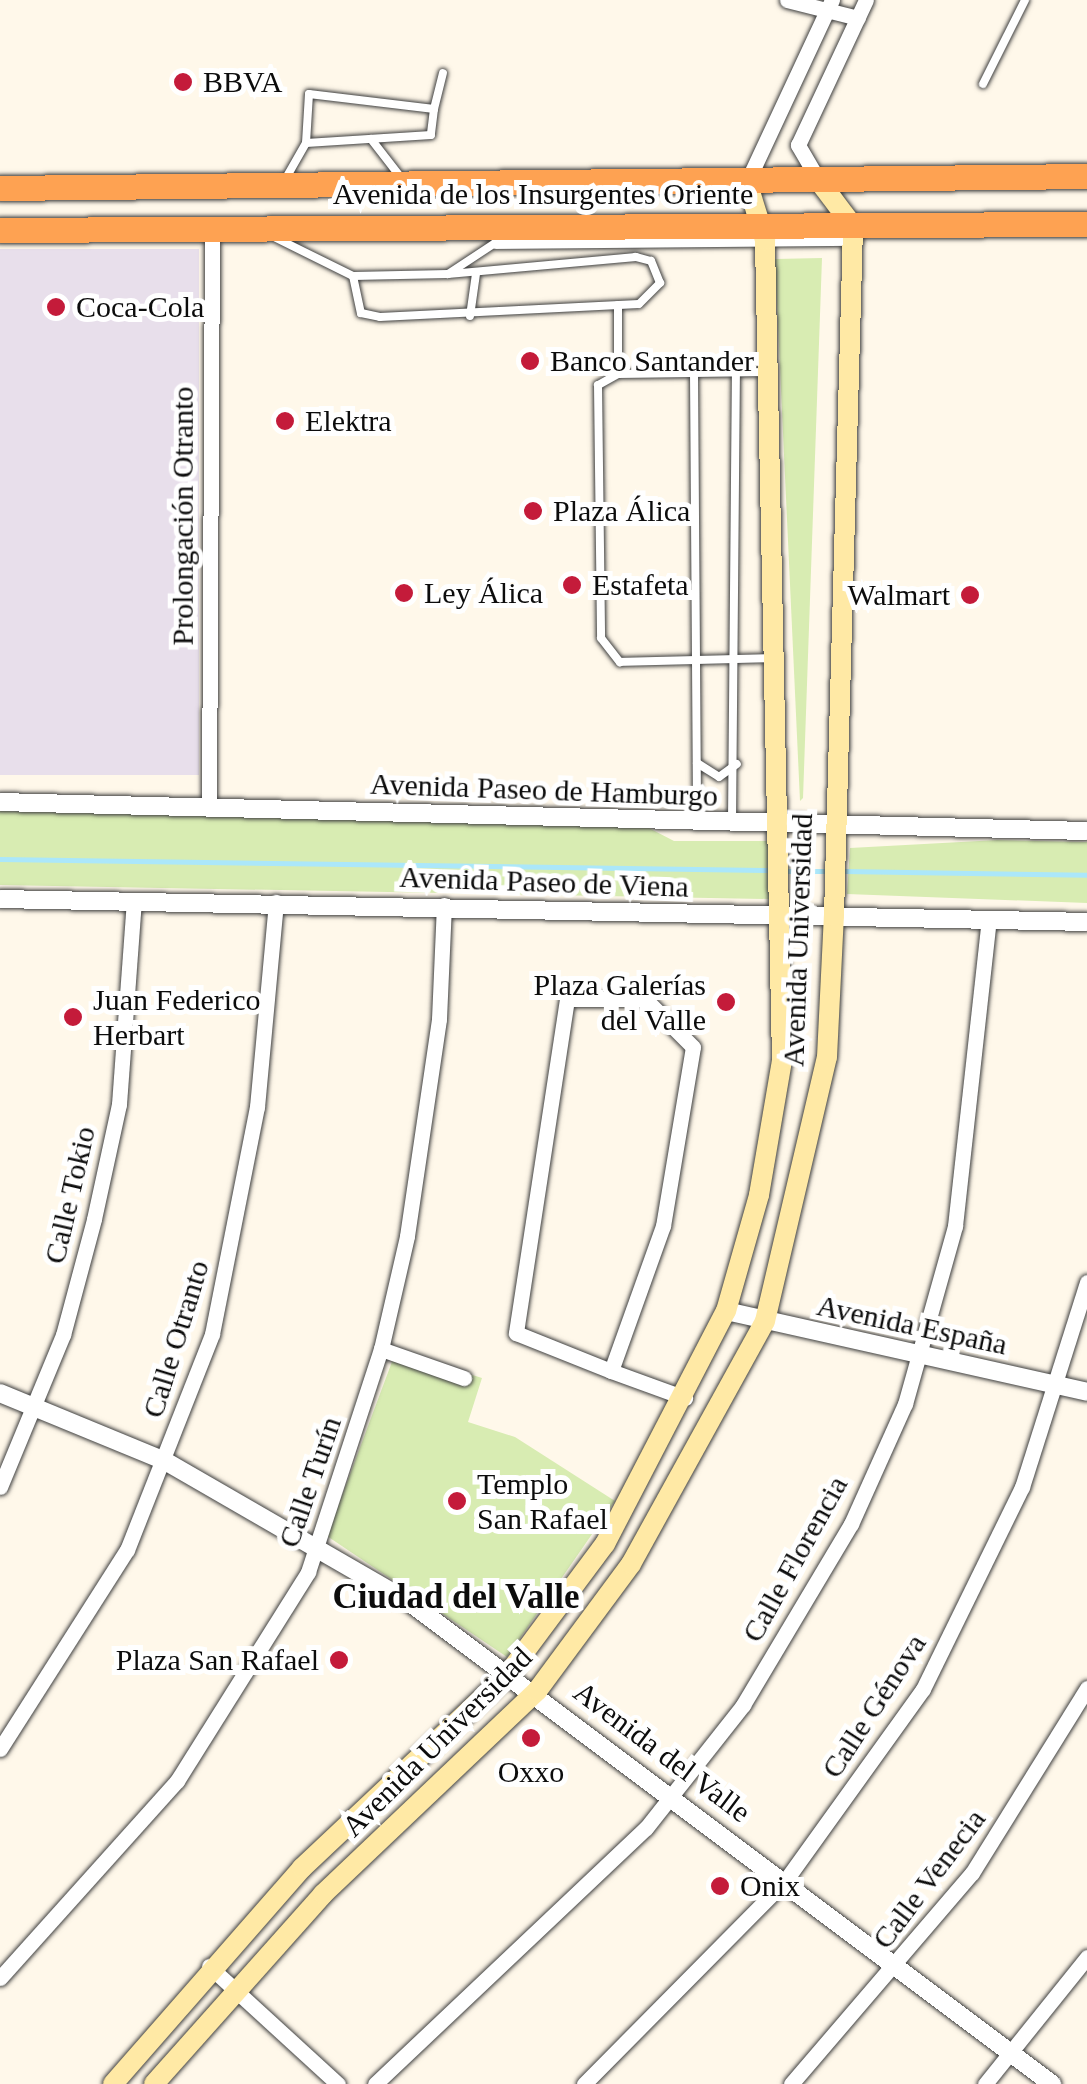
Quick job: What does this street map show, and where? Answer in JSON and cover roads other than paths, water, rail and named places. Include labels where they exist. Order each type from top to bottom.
[{"type":"highway","name":"Avenida de los Insurgentes Oriente","points":[[0,188],[1087,176]]},
{"type":"highway","name":"Avenida de los Insurgentes Oriente","points":[[0,230],[255,226],[506,237],[761,236],[1087,224]]},
{"type":"main road","points":[[819,181],[853,233]]},
{"type":"main road","name":"Avenida Universidad","points":[[113,2084],[209,1966],[508,1674],[605,1544],[685,1398],[726,1311],[759,1195],[782,1060],[777,658],[761,236],[747,182]]},
{"type":"main road","name":"Avenida Universidad","points":[[154,2084],[232,1988],[537,1692],[631,1564],[765,1321],[827,1057],[853,233]]},
{"type":"street","points":[[787,0],[830,4],[858,18]]},
{"type":"street","points":[[819,181],[798,145],[866,0]]},
{"type":"street","points":[[747,182],[830,4]]},
{"type":"street","name":"Prolongación Otranto","points":[[209,806],[212,226]]},
{"type":"street","name":"Avenida Paseo de Hamburgo","points":[[0,802],[697,824],[1087,831]]},
{"type":"street","name":"Avenida Paseo de Viena","points":[[0,899],[444,905],[780,917],[1087,922]]},
{"type":"street","name":"Calle Tokio","points":[[0,1487],[38,1406],[119,1104],[134,902]]},
{"type":"street","name":"Calle Otranto","points":[[0,1748],[127,1550],[165,1462],[212,1334],[240,1218],[276,902]]},
{"type":"street","name":"Calle Turín","points":[[0,1978],[177,1781],[282,1625],[319,1544],[381,1350],[431,1085],[444,905]]},
{"type":"street","name":"Calle Florencia","points":[[375,2084],[672,1795],[813,1594],[905,1404],[918,1355],[973,1123],[989,920]]},
{"type":"street","points":[[611,1371],[663,1226],[694,1047],[644,999],[566,999],[516,1333],[611,1371],[685,1398]]},
{"type":"street","name":"Calle Génova","points":[[584,2084],[785,1881],[923,1690],[988,1565],[1061,1386],[1087,1282]]},
{"type":"street","name":"Avenida España","points":[[726,1311],[1087,1392]]},
{"type":"street","points":[[381,1350],[464,1378]]},
{"type":"street","name":"Avenida del Valle","points":[[0,1393],[165,1462],[319,1544],[537,1692],[1052,2084]]},
{"type":"street","name":"Calle Venecia","points":[[791,2084],[898,1966],[972,1874],[1087,1688]]},
{"type":"street","points":[[984,2084],[1087,1956]]},
{"type":"street","points":[[209,1966],[338,2084]]},
{"type":"lane","points":[[983,84],[1026,0]]},
{"type":"lane","points":[[306,143],[431,135],[443,73]]},
{"type":"lane","points":[[283,184],[306,143],[309,94],[434,109]]},
{"type":"lane","points":[[370,138],[408,186]]},
{"type":"lane","points":[[255,226],[354,276],[476,274],[651,261],[660,275],[653,298],[618,305],[470,316],[366,316],[354,276]]},
{"type":"lane","points":[[448,274],[506,237]]},
{"type":"lane","points":[[470,316],[476,274]]},
{"type":"lane","points":[[618,305],[618,374]]},
{"type":"lane","points":[[732,824],[738,760],[736,372]]},
{"type":"lane","points":[[766,372],[618,374],[598,385],[602,646],[620,662],[777,658]]},
{"type":"lane","points":[[694,373],[697,824]]},
{"type":"lane","points":[[696,762],[719,776],[738,760]]},
{"type":"waterway","points":[[0,859],[772,870]]},
{"type":"waterway","points":[[783,871],[832,871]]},
{"type":"waterway","points":[[843,871],[1087,875]]},
{"type":"place","name":"BBVA","points":[[183,82]]},
{"type":"place","name":"Coca-Cola","points":[[56,307]]},
{"type":"place","name":"Banco Santander","points":[[530,361]]},
{"type":"place","name":"Elektra","points":[[285,421]]},
{"type":"place","name":"Plaza Álica","points":[[533,511]]},
{"type":"place","name":"Estafeta","points":[[572,585]]},
{"type":"place","name":"Ley Álica","points":[[404,593]]},
{"type":"place","name":"Walmart","points":[[970,595]]},
{"type":"place","name":"Plaza Galerías del Valle","points":[[726,1002]]},
{"type":"place","name":"Juan Federico Herbart","points":[[73,1017]]},
{"type":"place","name":"Templo San Rafael","points":[[457,1501]]},
{"type":"place","name":"Plaza San Rafael","points":[[339,1660]]},
{"type":"place","name":"Oxxo","points":[[531,1738]]},
{"type":"place","name":"Onix","points":[[720,1886]]},
{"type":"district","name":"Ciudad del Valle","points":[[456,1597]]}]
